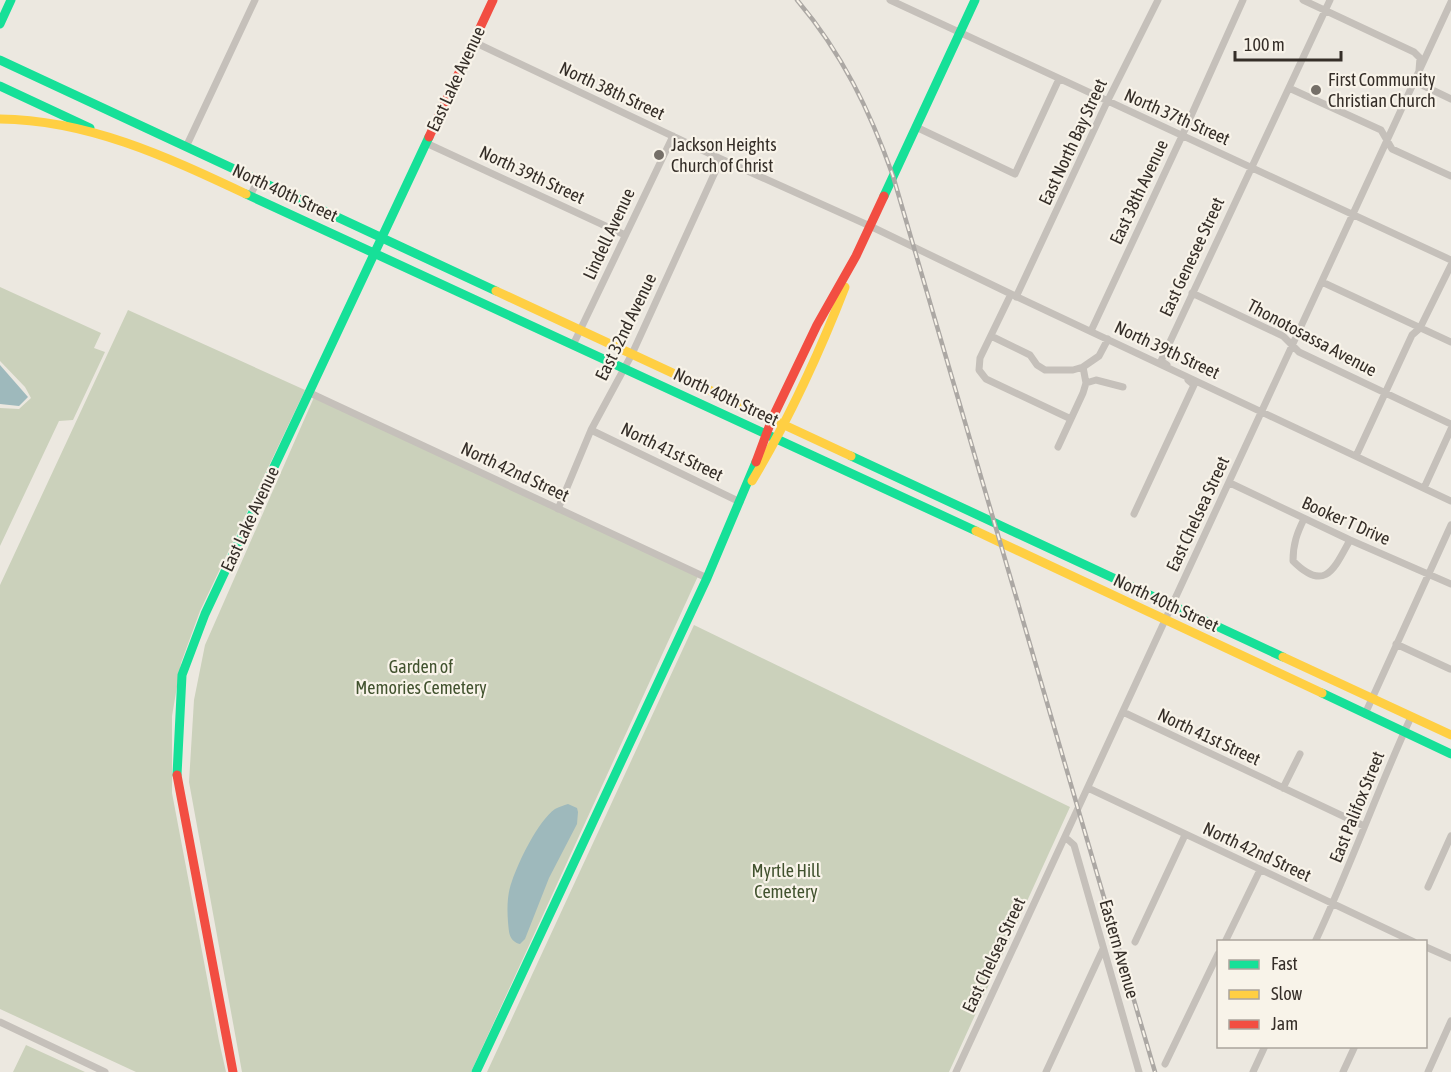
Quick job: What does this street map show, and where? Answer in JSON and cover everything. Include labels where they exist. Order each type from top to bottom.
[{"type":"main road","points":[[0,24],[11,0]]},
{"type":"main road","name":"East Lake Avenue","points":[[233,1072],[176,769],[182,675],[205,614],[493,0]]},
{"type":"main road","points":[[476,1072],[707,578],[740,502],[765,434],[818,325],[870,226],[975,0]]},
{"type":"main road","name":"North 40th Street","points":[[0,60],[1451,735]]},
{"type":"main road","name":"North 40th Street","points":[[0,86],[100,132],[250,196],[1451,754]]},
{"type":"main road","points":[[0,119],[38,120],[100,132]]},
{"type":"main road","points":[[740,502],[784,424],[821,345],[855,256]]},
{"type":"street","points":[[186,147],[255,0]]},
{"type":"street","name":"North 37th Street","points":[[890,0],[1451,260]]},
{"type":"street","name":"East North Bay Street","points":[[1071,419],[986,379],[978,365],[1158,0]]},
{"type":"street","name":"East 38th Avenue","points":[[1091,331],[1243,0]]},
{"type":"street","points":[[1303,0],[1414,52],[1420,58],[1418,82],[1451,99]]},
{"type":"street","name":"East Genesee Street","points":[[1134,514],[1194,385],[1161,361],[1330,0]]},
{"type":"street","name":"East Chelsea Street","points":[[956,1072],[1419,72],[1447,19],[1451,2]]},
{"type":"street","name":"North 38th Street","points":[[474,42],[721,159],[870,226]]},
{"type":"street","points":[[916,127],[1015,174],[1059,79]]},
{"type":"street","points":[[1289,88],[1381,130],[1392,149],[1451,176]]},
{"type":"street","name":"Lindell Avenue","points":[[573,345],[672,136]]},
{"type":"street","name":"North 39th Street","points":[[426,143],[625,235]]},
{"type":"street","name":"East 32nd Avenue","points":[[558,508],[591,430],[632,354],[721,159]]},
{"type":"street","points":[[250,196],[258,180]]},
{"type":"street","name":"North 39th Street","points":[[870,226],[1013,296],[1451,501]]},
{"type":"street","points":[[1356,456],[1412,335],[1420,328],[1451,265]]},
{"type":"street","points":[[1322,282],[1451,342]]},
{"type":"street","points":[[475,300],[482,284]]},
{"type":"street","name":"Thonotosassa Avenue","points":[[1192,293],[1283,336],[1293,347],[1451,424]]},
{"type":"street","points":[[991,336],[1029,355],[1037,365],[1046,370],[1073,370],[1083,367],[1099,356],[1108,339]]},
{"type":"street","points":[[1058,447],[1086,383],[1083,367]]},
{"type":"street","points":[[1086,383],[1096,380],[1123,387]]},
{"type":"street","name":"North 42nd Street","points":[[310,393],[707,578]]},
{"type":"street","points":[[1424,488],[1451,429]]},
{"type":"street","name":"North 41st Street","points":[[591,430],[740,502]]},
{"type":"street","points":[[903,498],[910,483]]},
{"type":"street","name":"Booker T Drive","points":[[1230,483],[1304,519],[1451,584]]},
{"type":"street","points":[[1304,519],[1296,536],[1293,561],[1313,576],[1324,576],[1333,571],[1350,540]]},
{"type":"street","points":[[1365,714],[1451,525]]},
{"type":"street","points":[[1042,563],[1049,548]]},
{"type":"street","points":[[1396,644],[1450,669]]},
{"type":"street","points":[[1268,669],[1275,653]]},
{"type":"street","points":[[1327,696],[1334,681]]},
{"type":"street","name":"North 41st Street","points":[[1123,712],[1364,826]]},
{"type":"street","name":"East Palifox Street","points":[[1316,940],[1411,717]]},
{"type":"street","points":[[1284,788],[1300,754]]},
{"type":"street","name":"North 42nd Street","points":[[1088,788],[1404,940]]},
{"type":"street","points":[[1135,942],[1185,835]]},
{"type":"street","points":[[1428,887],[1451,836]]},
{"type":"street","name":"Eastern Avenue","points":[[1065,837],[1074,845],[1137,1070]]},
{"type":"street","points":[[1226,940],[1260,870]]},
{"type":"street","points":[[1427,948],[1451,958]]},
{"type":"street","points":[[1046,1072],[1103,949]]},
{"type":"street","points":[[1165,1064],[1217,956]]},
{"type":"street","points":[[1428,1072],[1451,1021]]},
{"type":"street","points":[[0,1022],[105,1072]]},
{"type":"street","points":[[1253,1072],[1265,1048]]},
{"type":"street","points":[[1343,1072],[1355,1048]]},
{"type":"green space","points":[[0,287],[101,333],[94,348],[105,352],[73,420],[59,421],[0,546],[0,408],[19,409],[31,398],[25,387],[0,361]]},
{"type":"green space","points":[[128,310],[305,390],[200,611],[181,663],[172,716],[172,793],[226,1072],[136,1072],[0,1009],[0,585]]},
{"type":"green space","name":"Garden of Memories Cemetery","points":[[315,395],[699,574],[471,1072],[242,1072],[189,782],[194,700],[205,645]]},
{"type":"green space","name":"Myrtle Hill Cemetery","points":[[694,625],[1070,807],[949,1072],[487,1072]]},
{"type":"green space","points":[[26,1045],[85,1072],[13,1072]]},
{"type":"water","points":[[0,365],[28,397],[19,406],[0,404]]},
{"type":"water","points":[[568,804],[577,808],[577,824],[549,878],[525,939],[520,944],[516,943],[510,936],[508,917],[509,891],[512,881],[524,853],[542,822],[555,809]]},
{"type":"railway","points":[[797,0],[841,62],[875,129],[893,176],[1155,1072]]},
{"type":"traffic: fast","points":[[0,24],[11,0]]},
{"type":"traffic: fast","points":[[884,196],[975,0]]},
{"type":"traffic: fast","points":[[0,60],[496,291]]},
{"type":"traffic: fast","points":[[0,86],[90,128]]},
{"type":"traffic: fast","points":[[177,775],[182,675],[205,614],[429,137]]},
{"type":"traffic: fast","points":[[246,194],[976,531]]},
{"type":"traffic: fast","points":[[851,456],[1283,657]]},
{"type":"traffic: fast","points":[[476,1072],[707,578],[756,462]]},
{"type":"traffic: fast","points":[[1322,693],[1451,754]]},
{"type":"traffic: slow","points":[[0,119],[33,121],[96,133],[157,154],[246,194]]},
{"type":"traffic: slow","points":[[752,481],[803,386],[845,287]]},
{"type":"traffic: slow","points":[[496,291],[851,456]]},
{"type":"traffic: slow","points":[[976,531],[1322,693]]},
{"type":"traffic: slow","points":[[1283,657],[1451,735]]},
{"type":"traffic: jam","points":[[429,137],[493,0]]},
{"type":"traffic: jam","points":[[756,462],[772,419],[817,325],[856,256],[884,196]]},
{"type":"traffic: jam","points":[[177,775],[233,1072]]},
{"type":"place","name":"First Community Christian Church","points":[[1316,90]]},
{"type":"place","name":"Jackson Heights Church of Christ","points":[[659,155]]}]
